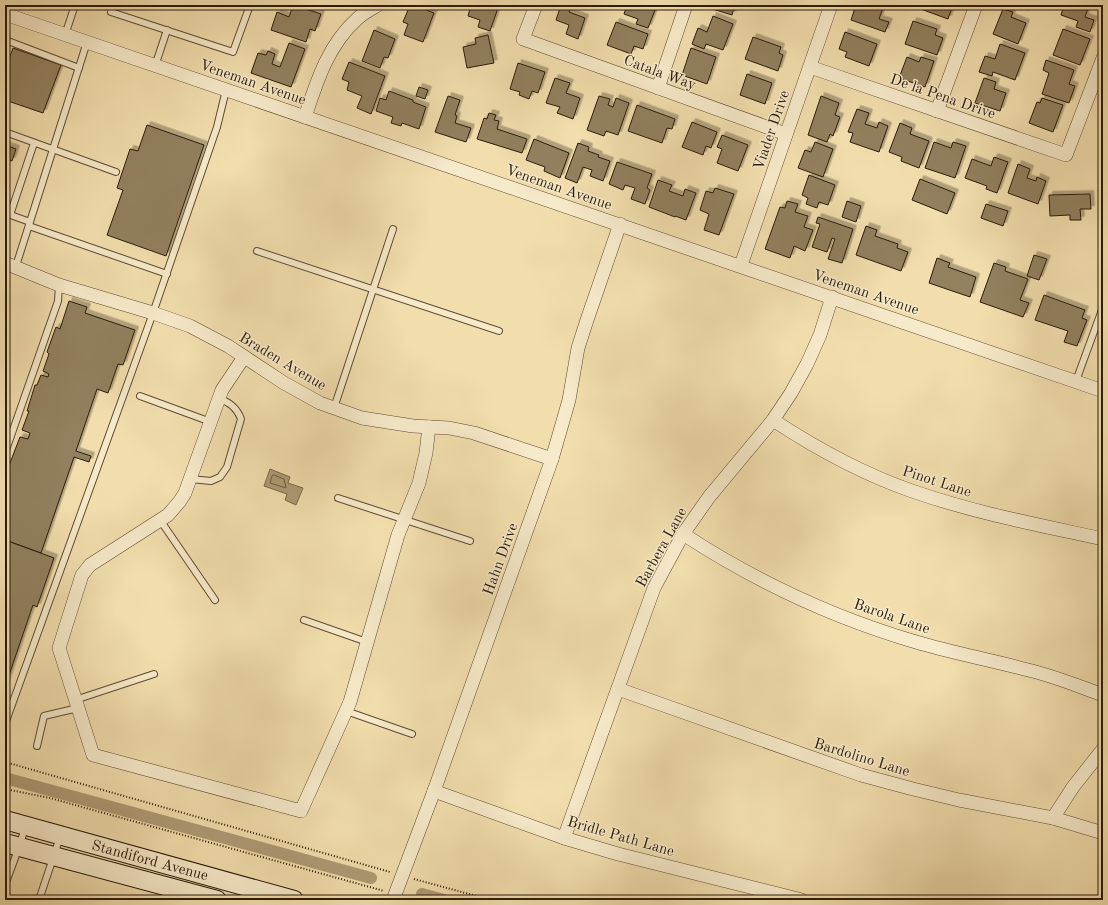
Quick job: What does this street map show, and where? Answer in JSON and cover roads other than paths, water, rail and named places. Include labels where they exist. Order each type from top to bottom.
[{"type":"main road","name":"Standiford Avenue","points":[[5,820],[294,900]]},
{"type":"main road","name":"Standiford Avenue","points":[[12,845],[217,900]]},
{"type":"street","points":[[305,117],[320,73],[328,55],[341,36],[358,18],[378,5]]},
{"type":"street","name":"Catala Way","points":[[536,5],[523,39],[786,134]]},
{"type":"street","points":[[658,88],[686,5]]},
{"type":"street","name":"Viader Drive","points":[[741,266],[832,5]]},
{"type":"street","points":[[937,111],[976,5]]},
{"type":"street","name":"Veneman Avenue","points":[[5,14],[1103,391]]},
{"type":"street","name":"De la Pena Drive","points":[[810,67],[1066,155],[1103,58]]},
{"type":"street","name":"Hahn Drive","points":[[394,897],[434,791],[552,459],[569,400],[578,348],[620,224]]},
{"type":"street","name":"Braden Avenue","points":[[10,264],[59,285],[153,313],[199,331],[228,346],[284,383],[320,403],[362,418],[406,425],[449,428],[474,433],[552,459]]},
{"type":"street","name":"Barbera Lane","points":[[564,838],[654,588],[683,534],[709,497],[773,420],[791,392],[807,364],[820,335],[832,297]]},
{"type":"street","points":[[244,357],[222,390],[190,479],[180,501],[168,515],[90,565],[82,575],[58,648],[93,755],[301,811],[350,702],[398,535],[419,483],[426,453],[429,427]]},
{"type":"street","name":"Pinot Lane","points":[[773,420],[826,453],[863,472],[912,491],[968,509],[1007,519],[1103,539]]},
{"type":"street","name":"Barola Lane","points":[[683,534],[740,569],[818,607],[864,625],[916,642],[1028,670],[1069,682],[1103,695]]},
{"type":"street","name":"Bardolino Lane","points":[[618,689],[861,775],[913,790],[1053,818],[1103,833]]},
{"type":"street","points":[[1053,818],[1073,787],[1103,749]]},
{"type":"street","name":"Bridle Path Lane","points":[[434,791],[564,838],[618,854],[802,900]]},
{"type":"lane","points":[[65,35],[75,5]]},
{"type":"lane","points":[[114,5],[112,12],[234,52],[250,5]]},
{"type":"lane","points":[[155,66],[167,30]]},
{"type":"lane","points":[[5,49],[8,41],[79,68]]},
{"type":"lane","points":[[10,264],[29,224],[87,42]]},
{"type":"lane","points":[[5,724],[167,274],[219,121],[226,90]]},
{"type":"lane","points":[[5,132],[116,172]]},
{"type":"lane","points":[[34,143],[7,214],[29,224],[167,274]]},
{"type":"lane","points":[[334,408],[393,229]]},
{"type":"lane","points":[[257,251],[500,331]]},
{"type":"lane","points":[[5,453],[58,301],[59,285]]},
{"type":"lane","points":[[1076,382],[1103,307]]},
{"type":"lane","points":[[140,396],[211,422]]},
{"type":"lane","points":[[190,479],[211,481],[220,477],[227,467],[241,419],[238,412],[231,404],[219,398]]},
{"type":"lane","points":[[338,498],[470,541]]},
{"type":"lane","points":[[160,520],[214,600]]},
{"type":"lane","points":[[304,620],[367,642]]},
{"type":"lane","points":[[37,746],[44,716],[154,674]]},
{"type":"lane","points":[[346,711],[412,734]]},
{"type":"lane","points":[[6,880],[12,845],[25,826]]},
{"type":"lane","points":[[39,900],[60,836]]},
{"type":"water","points":[[270,469],[290,477],[288,483],[303,488],[296,505],[285,500],[287,494],[264,486]]},
{"type":"waterway","points":[[5,778],[371,878]]},
{"type":"waterway","points":[[422,894],[444,900]]}]
